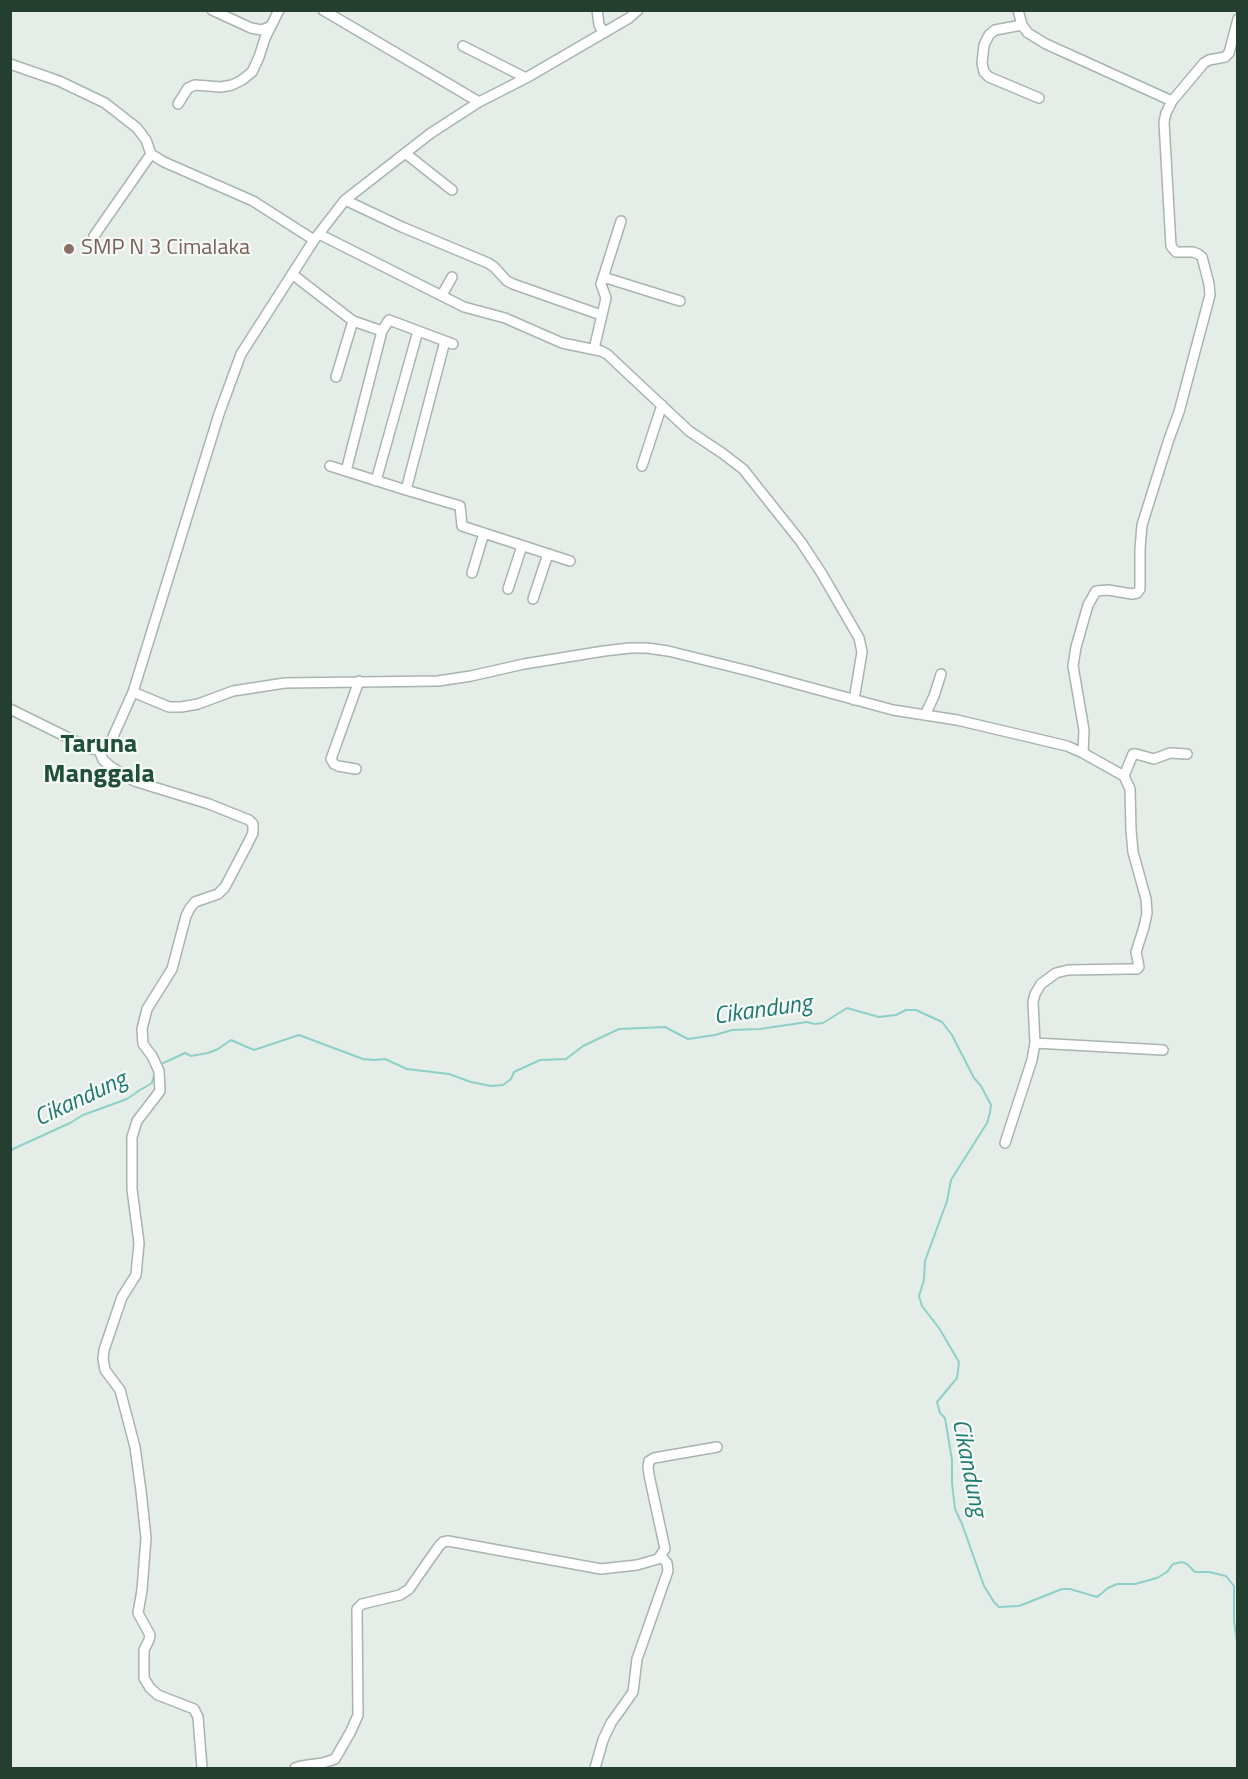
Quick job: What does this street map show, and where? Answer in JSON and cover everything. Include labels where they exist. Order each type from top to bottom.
[{"type":"street","points":[[212,10],[255,29],[264,30],[271,26]]},
{"type":"street","points":[[178,104],[188,88],[195,85],[232,86],[252,72],[279,10]]},
{"type":"street","points":[[323,10],[479,102]]},
{"type":"street","points":[[597,10],[599,25],[604,33]]},
{"type":"street","points":[[10,709],[91,749],[99,750],[112,739],[133,692],[219,414],[241,354],[316,237],[345,200],[431,133],[479,102],[604,33],[638,10]]},
{"type":"street","points":[[1018,10],[1022,25],[1028,33],[1046,44],[1172,100]]},
{"type":"street","points":[[1083,753],[1084,730],[1073,666],[1076,647],[1088,605],[1096,591],[1108,590],[1127,594],[1137,593],[1140,589],[1142,525],[1168,439],[1179,412],[1210,295],[1202,257],[1193,252],[1176,252],[1171,246],[1164,122],[1172,100],[1204,63],[1225,57],[1229,53],[1238,19]]},
{"type":"street","points":[[1022,25],[994,30],[989,35],[984,45],[982,63],[984,72],[989,77],[1039,98]]},
{"type":"street","points":[[463,46],[526,78]]},
{"type":"street","points":[[10,64],[59,81],[105,103],[137,128],[146,140],[151,154],[164,162],[253,201],[316,237],[464,307],[505,318],[562,343],[607,354],[689,430],[743,470],[765,494],[812,558],[859,639],[862,652],[854,700]]},
{"type":"street","points":[[405,153],[452,190]]},
{"type":"street","points":[[94,236],[151,154]]},
{"type":"street","points":[[345,200],[488,263],[513,284],[601,315]]},
{"type":"street","points":[[594,349],[606,298],[602,287],[603,277],[621,221]]},
{"type":"street","points":[[292,274],[353,321],[382,331]]},
{"type":"street","points":[[603,277],[680,301]]},
{"type":"street","points":[[442,295],[452,278]]},
{"type":"street","points":[[346,471],[382,331],[389,320],[449,342],[405,490]]},
{"type":"street","points":[[336,377],[353,321]]},
{"type":"street","points":[[376,481],[418,331]]},
{"type":"street","points":[[642,465],[662,405]]},
{"type":"street","points":[[330,466],[460,506],[462,526],[570,561]]},
{"type":"street","points":[[472,573],[484,533]]},
{"type":"street","points":[[507,588],[522,546]]},
{"type":"street","points":[[533,599],[548,554]]},
{"type":"street","points":[[133,692],[169,707],[181,707],[198,704],[233,691],[285,683],[438,681],[604,651],[647,648],[749,671],[893,710],[957,720],[1067,746],[1083,753],[1124,776],[1130,789],[1133,852],[1146,899],[1147,913],[1136,952],[1139,967],[1137,969],[1068,970],[1056,973],[1045,980],[1035,994],[1035,1043],[1030,1070],[1005,1143]]},
{"type":"street","points":[[925,715],[941,674]]},
{"type":"street","points":[[356,769],[338,766],[331,759],[359,681]]},
{"type":"street","points":[[99,750],[103,759],[110,766],[134,781],[209,804],[249,820],[253,824],[253,833],[248,845],[225,887],[211,898],[195,902],[190,908],[172,969],[147,1010],[141,1029],[143,1044],[159,1071],[160,1091],[136,1121],[132,1137],[132,1189],[139,1243],[136,1275],[122,1297],[104,1350],[105,1370],[120,1390],[135,1447],[141,1491],[146,1538],[138,1613],[139,1619],[150,1635],[144,1650],[144,1678],[158,1695],[194,1709],[198,1717],[202,1768]]},
{"type":"street","points":[[1124,776],[1133,754],[1154,759],[1170,753],[1186,754]]},
{"type":"street","points":[[1035,1043],[1163,1050]]},
{"type":"street","points":[[295,1768],[335,1759],[358,1715],[357,1609],[362,1604],[400,1595],[409,1589],[443,1542],[448,1541],[601,1569],[637,1565],[658,1559],[665,1549],[649,1475],[650,1461],[654,1458],[717,1447]]},
{"type":"street","points":[[595,1768],[603,1740],[611,1723],[634,1688],[637,1659],[668,1571],[667,1563],[661,1556]]},
{"type":"waterway","name":"Cikandung","points":[[159,1065],[185,1053],[191,1056],[208,1053],[231,1040],[254,1050],[299,1035],[363,1059],[385,1059],[407,1069],[449,1074],[491,1086],[503,1085],[511,1079],[514,1072],[540,1060],[566,1059],[583,1046],[619,1029],[665,1027],[688,1039],[732,1030],[760,1029],[807,1022],[823,1023],[847,1008],[879,1017],[896,1015],[906,1010],[916,1010],[942,1022],[952,1035],[991,1105],[987,1123],[951,1180],[947,1201],[925,1261],[924,1280],[919,1296],[922,1306],[939,1328],[959,1362],[957,1378],[937,1402],[940,1413],[945,1418],[952,1460],[955,1509],[984,1586],[999,1607],[1019,1606],[1062,1589],[1097,1597],[1117,1584],[1135,1584],[1157,1578],[1167,1572],[1173,1564],[1182,1562],[1195,1572],[1226,1576],[1234,1586],[1234,1621],[1238,1648]]},
{"type":"waterway","name":"Cikandung","points":[[10,1153],[13,1149],[83,1115],[127,1099],[152,1083],[155,1072]]},
{"type":"place","name":"SMP N 3 Cimalaka","points":[[69,249]]},
{"type":"district","name":"Taruna Manggala","points":[[99,761]]}]
